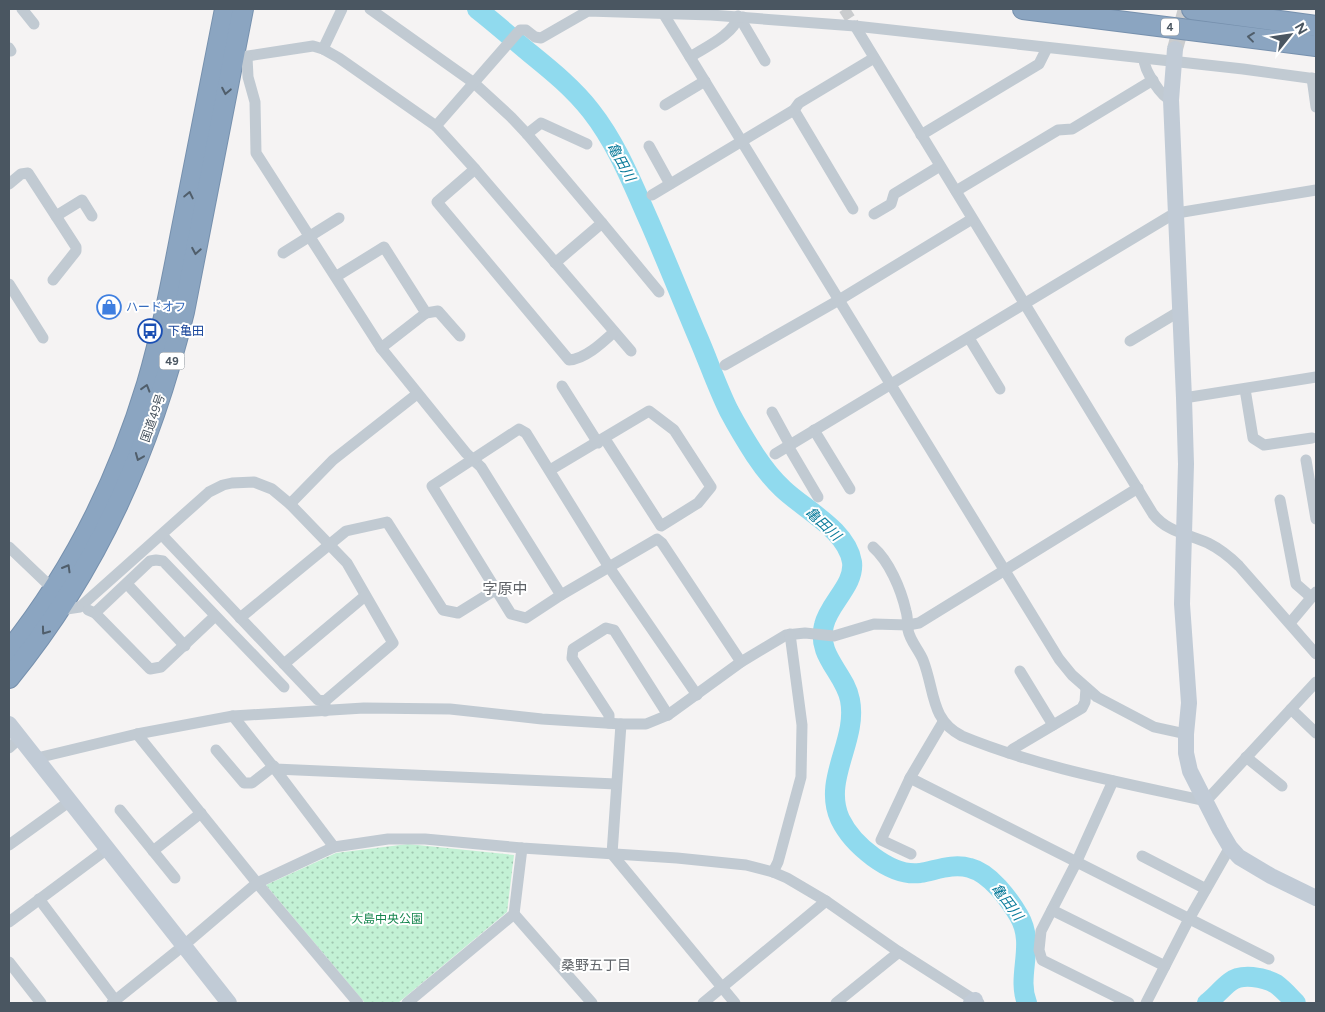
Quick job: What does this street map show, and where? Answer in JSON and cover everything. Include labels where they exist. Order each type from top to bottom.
[{"type":"highway","name":"国道49号","points":[[9,651],[54,590],[92,523],[113,478],[148,382],[168,299],[225,9]]},
{"type":"highway","name":"国道49号","points":[[9,678],[60,610],[103,536],[130,481],[146,440],[173,359],[240,57],[243,9]]},
{"type":"highway","name":"4","points":[[1023,9],[1316,46]]},
{"type":"highway","name":"4","points":[[1192,9],[1316,26]]},
{"type":"street","points":[[22,9],[34,24]]},
{"type":"street","points":[[322,48],[342,9]]},
{"type":"street","points":[[370,9],[474,83],[527,134],[659,292]]},
{"type":"street","points":[[436,126],[523,29],[535,37],[541,38],[588,11],[740,17],[855,26],[1144,59],[1174,55],[1314,78],[1316,107]]},
{"type":"street","points":[[663,13],[1059,659],[1072,675],[1097,697],[1154,727],[1186,734]]},
{"type":"street","points":[[690,57],[728,32],[740,17]]},
{"type":"street","points":[[740,17],[766,60]]},
{"type":"street","points":[[855,26],[1158,520],[1168,528],[1209,544],[1240,566],[1316,654]]},
{"type":"street","points":[[561,596],[481,467],[416,394],[381,348],[256,153],[255,102],[240,57],[313,46],[322,48],[436,126],[631,351]]},
{"type":"street","points":[[921,136],[1038,64],[1047,48]]},
{"type":"street","points":[[1174,55],[1171,100],[1186,464],[1182,604],[1189,703],[1186,753],[1190,770],[1230,847],[1239,857],[1271,876],[1316,898]]},
{"type":"street","points":[[652,195],[794,110],[799,103],[874,58]]},
{"type":"street","points":[[1144,59],[1144,65],[1153,80],[1165,97],[1171,100]]},
{"type":"street","points":[[956,191],[1058,130],[1072,129],[1153,80]]},
{"type":"street","points":[[665,105],[705,81]]},
{"type":"street","points":[[794,110],[853,209]]},
{"type":"street","points":[[527,134],[541,124],[587,144]]},
{"type":"street","points":[[649,146],[670,184]]},
{"type":"street","points":[[874,214],[890,204],[894,194],[940,166]]},
{"type":"street","points":[[475,169],[437,202],[569,360],[578,359],[614,332]]},
{"type":"street","points":[[9,184],[22,173],[28,173],[76,249],[53,280]]},
{"type":"street","points":[[775,454],[1177,213],[1316,190]]},
{"type":"street","points":[[56,216],[82,200],[92,216]]},
{"type":"street","points":[[284,253],[339,218]]},
{"type":"street","points":[[725,365],[839,300],[972,219]]},
{"type":"street","points":[[555,263],[602,223]]},
{"type":"street","points":[[336,276],[384,247],[426,313]]},
{"type":"street","points":[[9,284],[43,338]]},
{"type":"street","points":[[381,348],[426,313],[438,311],[460,336]]},
{"type":"street","points":[[1130,340],[1174,314],[1181,312]]},
{"type":"street","points":[[969,338],[1000,389]]},
{"type":"street","points":[[1184,398],[1316,377]]},
{"type":"street","points":[[562,386],[660,526]]},
{"type":"street","points":[[1245,388],[1253,438],[1264,445],[1312,438]]},
{"type":"street","points":[[290,504],[333,460],[416,394]]},
{"type":"street","points":[[550,470],[649,411],[674,430],[711,487],[698,503],[660,526],[657,539],[609,567],[526,618],[511,614],[432,486],[519,429],[526,433],[609,567],[696,694]]},
{"type":"street","points":[[772,412],[818,497]]},
{"type":"street","points":[[814,430],[850,489]]},
{"type":"street","points":[[1306,460],[1316,519]]},
{"type":"street","points":[[60,610],[80,606],[209,492],[232,483],[254,482],[265,485],[290,504],[347,563],[393,643],[325,706]]},
{"type":"street","points":[[36,758],[137,734],[232,716],[325,706],[450,709],[621,724],[646,724],[668,715],[741,662],[790,634],[805,633],[834,636],[874,624],[919,624],[1138,488]]},
{"type":"street","points":[[1280,500],[1296,584],[1314,594],[1290,623]]},
{"type":"street","points":[[240,618],[346,531],[387,522],[443,610],[458,613],[495,590]]},
{"type":"street","points":[[162,535],[325,706]]},
{"type":"street","points":[[657,539],[662,543],[741,662]]},
{"type":"street","points":[[9,547],[54,590]]},
{"type":"street","points":[[873,547],[883,558],[904,601],[910,636],[923,659],[936,706],[943,722],[952,731],[1009,753],[1112,781],[1206,801]]},
{"type":"street","points":[[95,614],[150,562],[162,561],[214,617],[222,622],[284,687]]},
{"type":"street","points":[[127,584],[185,646]]},
{"type":"street","points":[[284,664],[365,596]]},
{"type":"street","points":[[80,606],[95,614],[150,669],[161,667],[214,617]]},
{"type":"street","points":[[609,723],[609,715],[572,658],[573,649],[606,628],[614,630],[668,715]]},
{"type":"street","points":[[773,872],[778,862],[801,777],[802,725],[790,634]]},
{"type":"street","points":[[1020,672],[1053,725]]},
{"type":"street","points":[[1206,801],[1316,682]]},
{"type":"street","points":[[1009,753],[1082,708],[1085,702],[1086,688]]},
{"type":"street","points":[[1291,709],[1316,733]]},
{"type":"street","points":[[232,716],[334,848]]},
{"type":"street","points":[[911,854],[881,840],[910,778],[943,722]]},
{"type":"street","points":[[9,724],[14,743],[36,758],[229,1003]]},
{"type":"street","points":[[621,724],[612,854],[735,1003]]},
{"type":"street","points":[[137,734],[257,883],[358,1003]]},
{"type":"street","points":[[216,750],[244,783],[252,783],[274,768],[616,784]]},
{"type":"street","points":[[1246,757],[1282,786]]},
{"type":"street","points":[[910,778],[1269,959]]},
{"type":"street","points":[[1112,781],[1076,863],[1041,931],[1039,950],[1042,960],[1129,1003]]},
{"type":"street","points":[[9,845],[70,801]]},
{"type":"street","points":[[120,810],[174,878]]},
{"type":"street","points":[[153,851],[200,813]]},
{"type":"street","points":[[39,899],[113,1002],[257,883],[334,848],[388,839],[425,839],[746,865],[788,878],[826,901],[975,1002]]},
{"type":"street","points":[[1146,1003],[1189,919],[1230,847]]},
{"type":"street","points":[[407,1003],[514,914],[522,848]]},
{"type":"street","points":[[9,922],[106,849]]},
{"type":"street","points":[[1142,856],[1206,889]]},
{"type":"street","points":[[703,1003],[826,901]]},
{"type":"street","points":[[1052,910],[1165,966]]},
{"type":"street","points":[[514,914],[592,1003]]},
{"type":"street","points":[[836,1003],[899,952]]},
{"type":"street","points":[[9,962],[41,1003]]},
{"type":"green space","name":"大島中央公園","points":[[408,844],[514,855],[507,912],[398,1003],[365,1003],[266,885],[336,853]]},
{"type":"waterway","name":"亀田川","points":[[477,9],[577,95],[609,137],[631,180],[720,393],[738,428],[775,481],[834,530],[849,551],[852,562],[850,578],[827,617],[823,636],[827,655],[843,681],[850,700],[849,730],[835,789],[840,819],[853,839],[873,857],[897,870],[908,873],[920,873],[951,867],[964,867],[977,871],[992,881],[1010,902],[1024,927],[1026,938],[1024,992],[1027,1003]]},
{"type":"waterway","name":"亀田川","points":[[1207,1003],[1230,982],[1246,977],[1265,979],[1276,984],[1296,1003]]},
{"type":"tunnel","points":[[844,9],[855,26]]},
{"type":"tunnel","points":[[1175,49],[1186,9]]},
{"type":"place","name":"ハードオフ","points":[[109,307]]},
{"type":"place","name":"下亀田","points":[[150,331]]},
{"type":"district","name":"字原中","points":[[505,589]]},
{"type":"district","name":"桑野五丁目","points":[[596,965]]}]
